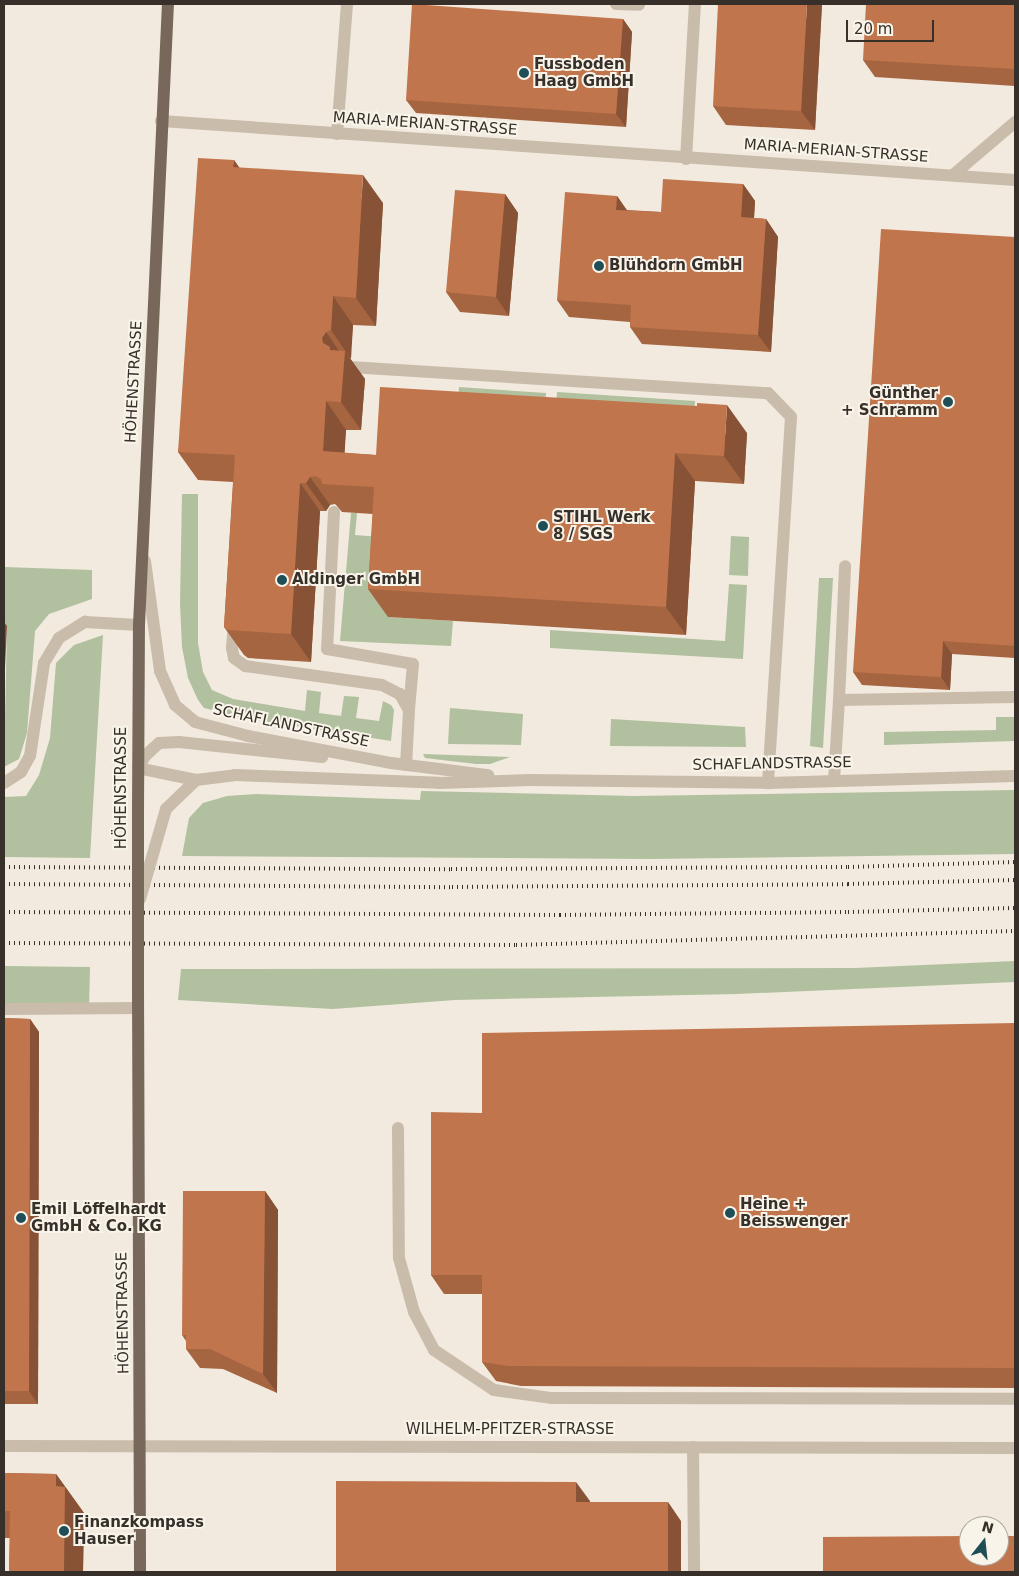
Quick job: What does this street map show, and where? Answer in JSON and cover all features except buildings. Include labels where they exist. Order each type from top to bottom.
[{"type":"main road","name":"HÖHENSTRASSE","points":[[140,1572],[139,625],[161,121],[168,4]]},
{"type":"street","points":[[337,134],[347,4]]},
{"type":"street","points":[[616,4],[639,5]]},
{"type":"street","points":[[686,158],[695,4]]},
{"type":"street","name":"MARIA-MERIAN-STRASSE","points":[[161,121],[1015,180]]},
{"type":"street","points":[[953,175],[1015,122]]},
{"type":"street","points":[[350,367],[768,393],[791,417],[768,783]]},
{"type":"street","points":[[334,512],[327,649],[413,664],[406,765]]},
{"type":"street","name":"SCHAFLANDSTRASSE","points":[[143,544],[160,671],[175,705],[195,722],[248,736],[391,763]]},
{"type":"street","points":[[834,780],[845,566]]},
{"type":"street","points":[[235,609],[232,648],[234,658],[245,666],[382,685],[400,694],[410,710]]},
{"type":"street","points":[[4,783],[21,772],[30,756],[44,663],[59,638],[85,622],[139,625]]},
{"type":"street","points":[[839,700],[1015,697]]},
{"type":"street","name":"SCHAFLANDSTRASSE","points":[[530,780],[391,763],[274,753],[179,742],[159,743],[145,756],[138,768],[196,780],[234,775],[439,782],[530,780],[768,783],[1015,776]]},
{"type":"street","points":[[138,907],[166,809],[196,780]]},
{"type":"street","points":[[4,1009],[138,1008]]},
{"type":"street","points":[[398,1128],[399,1258],[414,1312],[434,1350],[494,1390],[552,1398],[1015,1399]]},
{"type":"street","name":"WILHELM-PFITZER-STRASSE","points":[[4,1446],[1015,1448]]},
{"type":"street","points":[[693,1447],[694,1572]]},
{"type":"green space","points":[[459,387],[546,393],[544,421],[457,416]]},
{"type":"green space","points":[[557,392],[695,401],[693,430],[555,421]]},
{"type":"green space","points":[[182,494],[198,494],[198,643],[203,672],[212,690],[233,699],[305,711],[307,690],[321,692],[319,713],[341,716],[344,696],[359,697],[356,718],[379,721],[383,701],[391,705],[394,710],[391,741],[244,718],[204,708],[198,700],[188,678],[182,647],[180,604]]},
{"type":"green space","points":[[351,513],[357,513],[355,535],[393,538],[388,617],[453,621],[451,646],[340,641]]},
{"type":"green space","points":[[731,536],[749,537],[748,576],[729,575]]},
{"type":"green space","points":[[4,567],[92,570],[92,599],[49,614],[35,631],[27,733],[19,759],[4,767],[7,626],[4,626]]},
{"type":"green space","points":[[819,578],[833,578],[823,748],[810,746]]},
{"type":"green space","points":[[729,584],[747,585],[743,659],[550,648],[550,630],[725,641]]},
{"type":"green space","points":[[103,635],[90,858],[4,857],[4,797],[26,796],[39,775],[50,738],[56,663],[74,645]]},
{"type":"green space","points":[[450,708],[523,714],[521,745],[448,744]]},
{"type":"green space","points":[[996,717],[1015,717],[1015,741],[884,745],[884,732],[996,730]]},
{"type":"green space","points":[[611,719],[745,727],[746,747],[610,746]]},
{"type":"green space","points":[[423,754],[510,757],[490,764],[476,764],[425,758]]},
{"type":"green space","points":[[1015,790],[1015,854],[651,859],[182,856],[189,818],[203,803],[227,796],[256,794],[420,800],[421,791],[634,796]]},
{"type":"green space","points":[[1015,961],[1015,982],[737,994],[455,1000],[333,1009],[178,1000],[181,969],[855,968]]},
{"type":"green space","points":[[4,966],[90,967],[89,1008],[4,1007]]},
{"type":"railway","points":[[4,867],[451,869],[848,867],[1015,862]]},
{"type":"railway","points":[[4,884],[452,887],[848,884],[1015,880]]},
{"type":"railway","points":[[4,912],[560,915],[1015,908]]},
{"type":"railway","points":[[4,943],[516,945],[1015,931]]},
{"type":"place","name":"Fussboden Haag GmbH","points":[[524,73]]},
{"type":"place","name":"Blühdorn GmbH","points":[[599,266]]},
{"type":"place","name":"Günther + Schramm","points":[[948,402]]},
{"type":"place","name":"STIHL Werk 8 / SGS","points":[[543,526]]},
{"type":"place","name":"Aldinger GmbH","points":[[282,580]]},
{"type":"place","name":"Heine + Beisswenger","points":[[730,1213]]},
{"type":"place","name":"Emil Löffelhardt GmbH & Co. KG","points":[[21,1218]]},
{"type":"place","name":"Finanzkompass Hauser","points":[[64,1531]]}]
